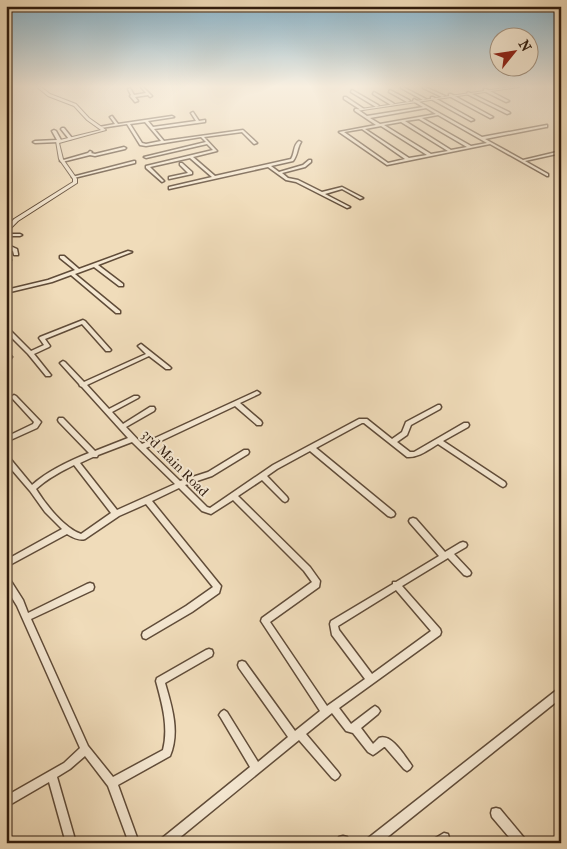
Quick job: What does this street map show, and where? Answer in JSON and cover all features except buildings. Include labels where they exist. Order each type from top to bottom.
[{"type":"street","points":[[100,128],[108,127]]},
{"type":"street","points":[[130,127],[142,145],[244,131],[255,143]]},
{"type":"street","points":[[152,128],[163,127]]},
{"type":"street","points":[[370,127],[341,132],[387,164],[490,143]]},
{"type":"street","points":[[383,127],[430,156]]},
{"type":"street","points":[[411,127],[450,151]]},
{"type":"street","points":[[435,127],[470,147]]},
{"type":"street","points":[[462,127],[547,175]]},
{"type":"street","points":[[482,138],[543,127]]},
{"type":"street","points":[[35,142],[58,141],[104,130],[100,128]]},
{"type":"street","points":[[152,128],[163,142]]},
{"type":"street","points":[[362,128],[409,160]]},
{"type":"street","points":[[63,129],[70,138]]},
{"type":"street","points":[[6,231],[16,220],[75,182],[74,177],[62,161],[54,131]]},
{"type":"street","points":[[162,181],[147,167],[215,151],[202,136]]},
{"type":"street","points":[[170,188],[294,158],[299,142]]},
{"type":"street","points":[[146,157],[208,144]]},
{"type":"street","points":[[62,161],[90,153],[95,155],[124,148]]},
{"type":"street","points":[[141,152],[150,162]]},
{"type":"street","points":[[522,161],[561,152]]},
{"type":"street","points":[[191,157],[214,177]]},
{"type":"street","points":[[278,172],[304,166],[310,161]]},
{"type":"street","points":[[74,177],[134,162]]},
{"type":"street","points":[[178,185],[170,178],[191,173],[181,164]]},
{"type":"street","points":[[268,165],[289,180],[297,181],[348,207]]},
{"type":"street","points":[[321,194],[340,188],[361,198]]},
{"type":"street","points":[[6,235],[20,236]]},
{"type":"street","points":[[6,245],[15,250],[16,254]]},
{"type":"street","points":[[6,292],[78,271],[130,252]]},
{"type":"street","points":[[62,257],[78,271]]},
{"type":"street","points":[[95,264],[121,285]]},
{"type":"street","points":[[71,273],[118,312]]},
{"type":"street","points":[[30,353],[48,346],[42,338],[83,322],[108,350]]},
{"type":"street","points":[[6,329],[30,353],[48,375]]},
{"type":"street","points":[[141,346],[168,368]]},
{"type":"street","points":[[82,385],[150,354]]},
{"type":"street","name":"3rd Main Road","points":[[64,364],[133,439],[179,485],[206,510],[211,512],[275,467],[312,449],[361,421],[392,442]]},
{"type":"street","points":[[142,447],[257,393]]},
{"type":"street","points":[[6,440],[35,426],[38,422],[14,397]]},
{"type":"street","points":[[108,412],[136,398]]},
{"type":"street","points":[[236,403],[259,423]]},
{"type":"street","points":[[438,407],[408,424],[405,433],[392,442],[412,455],[466,425]]},
{"type":"street","points":[[122,427],[152,409]]},
{"type":"street","points":[[62,420],[95,455]]},
{"type":"street","points":[[32,489],[46,476],[133,439]]},
{"type":"street","points":[[438,441],[503,484]]},
{"type":"street","points":[[312,449],[391,514]]},
{"type":"street","points":[[6,458],[42,504],[67,530],[76,536],[82,536],[116,514],[179,485],[210,474],[246,452]]},
{"type":"street","points":[[76,463],[116,514]]},
{"type":"street","points":[[262,476],[285,499]]},
{"type":"street","points":[[234,496],[307,568],[316,581],[316,584],[265,621],[330,710],[349,728],[354,727],[375,711]]},
{"type":"street","points":[[146,635],[189,609],[216,590],[217,586],[147,500]]},
{"type":"street","points":[[413,522],[467,574]]},
{"type":"street","points":[[6,564],[67,530]]},
{"type":"street","points":[[371,680],[335,632],[334,624],[463,545]]},
{"type":"street","points":[[6,581],[26,618],[85,749],[112,782],[134,843]]},
{"type":"street","points":[[165,843],[297,735],[437,632],[396,585]]},
{"type":"street","points":[[26,618],[90,587]]},
{"type":"street","points":[[112,782],[167,753],[170,742],[170,720],[160,681],[209,653]]},
{"type":"street","points":[[242,665],[297,735],[335,775]]},
{"type":"street","points":[[371,843],[561,692]]},
{"type":"street","points":[[224,715],[256,768]]},
{"type":"street","points":[[354,727],[373,750],[382,742],[388,742],[407,766]]},
{"type":"street","points":[[6,802],[67,766],[85,749]]},
{"type":"street","points":[[52,776],[71,843]]},
{"type":"street","points":[[496,813],[521,843]]},
{"type":"shaded area","points":[[6,127],[11,127],[11,142],[6,150]]}]
